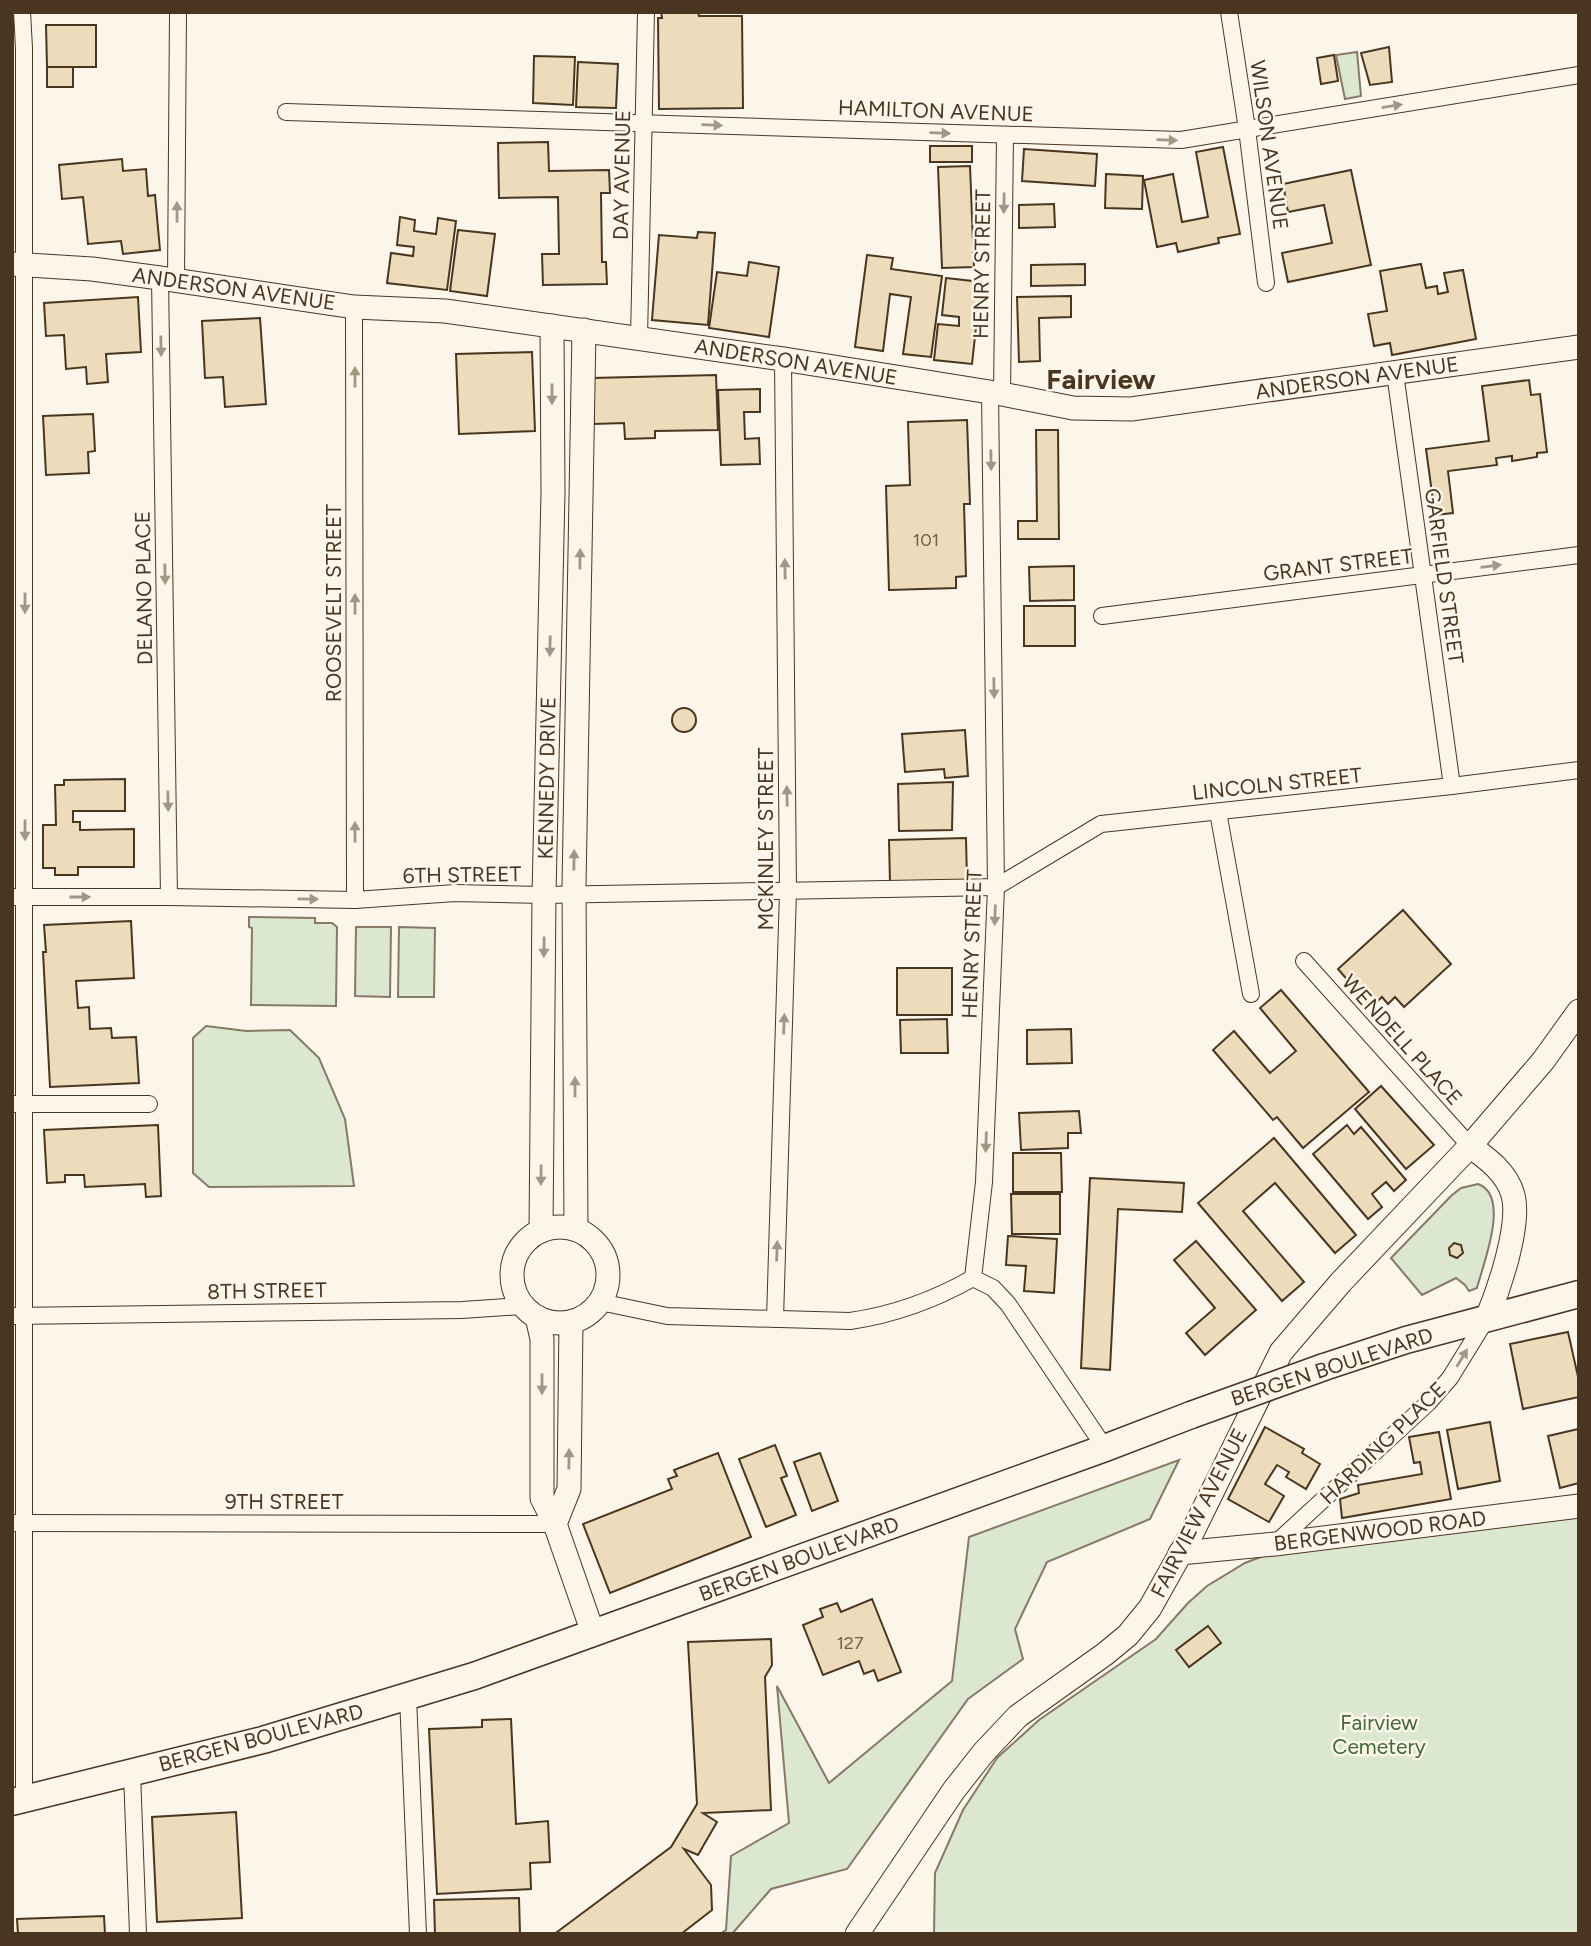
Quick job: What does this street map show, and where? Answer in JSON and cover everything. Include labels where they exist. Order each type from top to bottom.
[{"type":"main road","name":"BERGEN BOULEVARD","points":[[18,1800],[263,1740],[474,1676],[1324,1367],[1406,1340],[1579,1294]]},
{"type":"street","points":[[18,1800],[18,48],[22,12]]},
{"type":"street","name":"DELANO PLACE","points":[[169,897],[168,279],[178,12]]},
{"type":"street","name":"DAY AVENUE","points":[[639,338],[646,12]]},
{"type":"street","name":"WILSON AVENUE","points":[[1229,12],[1266,283]]},
{"type":"street","name":"HAMILTON AVENUE","points":[[286,112],[1181,140],[1579,75]]},
{"type":"street","name":"HENRY STREET","points":[[973,1278],[984,1182],[996,887],[996,393],[1005,135]]},
{"type":"street","name":"ANDERSON AVENUE","points":[[18,265],[168,279],[355,307],[445,311],[783,359],[1073,408],[1131,409],[1579,347]]},
{"type":"street","name":"ROOSEVELT STREET","points":[[355,307],[355,900]]},
{"type":"street","name":"KENNEDY DRIVE","points":[[541,1231],[544,895],[553,477],[552,326]]},
{"type":"street","name":"KENNEDY DRIVE","points":[[576,1229],[574,894],[584,330]]},
{"type":"street","name":"MCKINLEY STREET","points":[[775,1319],[788,891],[783,359]]},
{"type":"street","name":"GARFIELD STREET","points":[[1395,373],[1452,786]]},
{"type":"street","points":[[553,477],[581,475]]},
{"type":"street","name":"GRANT STREET","points":[[1102,616],[1579,555]]},
{"type":"street","points":[[551,610],[579,608]]},
{"type":"street","points":[[548,732],[577,732]]},
{"type":"street","name":"LINCOLN STREET","points":[[996,887],[1101,824],[1452,786],[1579,769]]},
{"type":"street","points":[[1219,812],[1251,993]]},
{"type":"street","name":"6TH STREET","points":[[18,897],[355,900],[455,893],[544,895],[996,887]]},
{"type":"street","name":"WENDELL PLACE","points":[[1304,961],[1470,1146]]},
{"type":"street","name":"FAIRVIEW AVENUE","points":[[857,1934],[954,1790],[984,1752],[1018,1716],[1128,1635],[1150,1608],[1165,1586],[1281,1352],[1341,1282],[1470,1146],[1543,1060],[1579,1012]]},
{"type":"street","points":[[18,1104],[149,1104]]},
{"type":"street","name":"HARDING PLACE","points":[[1275,1544],[1428,1403],[1450,1378],[1487,1318],[1501,1283],[1515,1212],[1513,1194],[1505,1178],[1491,1162],[1470,1146]]},
{"type":"street","points":[[530,1311],[554,1323],[571,1322],[587,1315],[600,1302],[607,1286],[608,1268],[596,1243],[576,1229],[558,1227],[541,1231],[526,1241],[516,1255],[512,1272],[514,1290],[530,1311],[542,1339],[542,1498],[555,1524],[593,1633]]},
{"type":"street","points":[[600,1302],[667,1316],[850,1321],[875,1318],[956,1288],[973,1278],[993,1288],[1009,1304],[1105,1448]]},
{"type":"street","name":"8TH STREET","points":[[18,1316],[530,1311]]},
{"type":"street","points":[[555,1524],[569,1489],[571,1322]]},
{"type":"street","name":"BERGENWOOD ROAD","points":[[1180,1553],[1275,1544],[1579,1506]]},
{"type":"street","name":"9TH STREET","points":[[18,1523],[555,1524]]},
{"type":"street","points":[[408,1697],[418,1934]]},
{"type":"street","points":[[132,1773],[138,1934]]},
{"type":"green space","points":[[1357,52],[1361,96],[1345,99],[1336,55]]},
{"type":"green space","points":[[249,917],[315,918],[315,923],[332,923],[337,927],[336,1006],[251,1005],[252,928],[249,927]]},
{"type":"green space","points":[[356,927],[391,927],[390,997],[355,996]]},
{"type":"green space","points":[[399,927],[435,928],[434,997],[398,997]]},
{"type":"green space","points":[[206,1026],[246,1031],[290,1030],[319,1058],[345,1119],[354,1186],[209,1187],[193,1173],[193,1038]]},
{"type":"green space","points":[[1478,1184],[1488,1191],[1493,1202],[1494,1216],[1489,1248],[1477,1288],[1469,1291],[1456,1278],[1422,1295],[1391,1258],[1451,1196],[1461,1188]]},
{"type":"green space","points":[[1179,1460],[1150,1519],[1047,1562],[1015,1629],[1023,1659],[968,1699],[847,1869],[771,1889],[732,1934],[720,1934],[726,1930],[731,1856],[789,1823],[777,1686],[829,1783],[952,1681],[969,1537]]},
{"type":"green space","name":"Fairview Cemetery","points":[[1579,1512],[1579,1934],[934,1934],[935,1873],[963,1810],[997,1758],[1039,1720],[1156,1639],[1207,1586],[1245,1563],[1297,1543]]},
{"type":"building","points":[[661,12],[698,12],[699,16],[742,16],[743,108],[659,109],[658,18],[662,18]]},
{"type":"building","points":[[46,25],[96,25],[96,67],[47,67]]},
{"type":"building","points":[[1389,47],[1392,82],[1370,85],[1361,53]]},
{"type":"building","points":[[1334,55],[1338,81],[1321,84],[1317,58]]},
{"type":"building","points":[[534,56],[575,57],[573,105],[533,103]]},
{"type":"building","points":[[578,62],[618,64],[616,108],[576,107]]},
{"type":"building","points":[[47,67],[73,67],[73,87],[47,87]]},
{"type":"building","points":[[548,142],[549,171],[609,170],[610,193],[601,193],[602,262],[606,262],[607,284],[543,285],[542,254],[559,254],[558,197],[499,198],[498,143]]},
{"type":"building","points":[[930,146],[972,146],[972,162],[930,162]]},
{"type":"building","points":[[1223,147],[1240,234],[1218,238],[1219,243],[1178,252],[1176,243],[1157,247],[1144,180],[1173,174],[1182,222],[1208,217],[1196,152]]},
{"type":"building","points":[[1024,149],[1097,154],[1095,186],[1022,181]]},
{"type":"building","points":[[122,159],[123,171],[146,169],[148,196],[155,195],[160,250],[123,254],[121,241],[88,244],[83,197],[62,199],[59,165]]},
{"type":"building","points":[[970,166],[974,267],[942,268],[938,167]]},
{"type":"building","points":[[1351,170],[1371,265],[1288,282],[1282,253],[1332,243],[1324,205],[1288,212],[1283,184]]},
{"type":"building","points":[[1106,174],[1143,176],[1142,209],[1105,208]]},
{"type":"building","points":[[1054,204],[1055,227],[1019,228],[1019,205]]},
{"type":"building","points":[[400,217],[415,220],[414,231],[436,234],[438,218],[456,221],[447,290],[387,283],[391,253],[413,256],[414,247],[397,245]]},
{"type":"building","points":[[458,230],[495,234],[487,296],[450,291]]},
{"type":"building","points":[[698,232],[715,233],[708,325],[652,320],[659,235],[697,238]]},
{"type":"building","points":[[867,255],[893,258],[891,269],[942,276],[931,357],[903,354],[911,297],[890,294],[883,351],[855,347]]},
{"type":"building","points":[[749,262],[779,267],[769,337],[709,328],[717,272],[747,276]]},
{"type":"building","points":[[1085,264],[1085,285],[1031,286],[1031,265]]},
{"type":"building","points":[[1421,264],[1426,288],[1437,286],[1438,294],[1448,292],[1444,273],[1463,270],[1476,339],[1392,355],[1390,343],[1374,346],[1368,314],[1387,311],[1380,271]]},
{"type":"building","points":[[946,278],[981,282],[972,364],[934,360],[938,324],[959,326],[959,317],[942,315]]},
{"type":"building","points":[[1071,296],[1071,317],[1039,318],[1040,361],[1019,362],[1017,297]]},
{"type":"building","points":[[138,297],[141,352],[106,354],[108,382],[87,384],[86,367],[66,369],[64,335],[46,336],[44,303]]},
{"type":"building","points":[[260,318],[266,404],[225,407],[223,377],[205,378],[202,321]]},
{"type":"building","points":[[532,352],[535,431],[459,434],[456,354]]},
{"type":"building","points":[[716,375],[718,430],[655,431],[655,438],[625,439],[624,423],[594,424],[592,378]]},
{"type":"building","points":[[1529,380],[1531,395],[1540,394],[1547,452],[1537,453],[1537,457],[1512,461],[1512,456],[1496,458],[1497,465],[1448,471],[1453,513],[1435,515],[1426,449],[1489,441],[1482,386]]},
{"type":"building","points":[[760,389],[760,412],[744,412],[745,439],[759,438],[760,464],[721,465],[718,390]]},
{"type":"building","points":[[93,414],[95,451],[88,452],[89,473],[46,475],[43,416]]},
{"type":"building","points":[[967,420],[970,504],[964,504],[966,576],[956,577],[956,588],[889,590],[886,486],[910,485],[908,422]]},
{"type":"building","points":[[1036,430],[1058,430],[1059,539],[1018,539],[1018,521],[1037,521]]},
{"type":"building","points":[[1074,566],[1074,600],[1030,601],[1029,567]]},
{"type":"building","points":[[1024,606],[1075,606],[1075,646],[1024,646]]},
{"type":"building","points":[[684,708],[693,711],[696,720],[693,729],[684,732],[675,729],[672,720],[675,711]]},
{"type":"building","points":[[965,730],[968,776],[945,778],[944,769],[905,772],[902,734]]},
{"type":"building","points":[[125,779],[125,811],[73,811],[73,822],[80,822],[80,830],[134,829],[134,867],[78,867],[78,875],[55,875],[55,868],[43,868],[43,825],[56,825],[55,785],[64,785],[64,780]]},
{"type":"building","points":[[953,782],[952,830],[899,831],[898,784]]},
{"type":"building","points":[[966,838],[967,880],[890,883],[889,840]]},
{"type":"building","points":[[1403,910],[1451,964],[1404,1007],[1395,997],[1388,1004],[1382,997],[1371,1007],[1338,969]]},
{"type":"building","points":[[131,921],[134,978],[76,981],[78,1008],[89,1007],[90,1029],[111,1028],[112,1038],[136,1037],[139,1083],[50,1087],[44,925]]},
{"type":"building","points":[[897,968],[952,968],[952,1015],[897,1015]]},
{"type":"building","points":[[1281,990],[1369,1092],[1303,1148],[1277,1117],[1273,1120],[1213,1050],[1234,1031],[1270,1073],[1296,1051],[1260,1008]]},
{"type":"building","points":[[947,1019],[948,1053],[901,1053],[900,1020]]},
{"type":"building","points":[[1071,1029],[1072,1063],[1027,1064],[1027,1030]]},
{"type":"building","points":[[1381,1086],[1434,1145],[1406,1169],[1355,1109]]},
{"type":"building","points":[[1079,1111],[1081,1133],[1068,1133],[1068,1148],[1021,1150],[1019,1113]]},
{"type":"building","points":[[158,1125],[161,1196],[146,1197],[145,1184],[85,1187],[84,1175],[65,1175],[65,1182],[47,1183],[44,1130]]},
{"type":"building","points":[[1347,1125],[1354,1134],[1361,1127],[1406,1180],[1394,1191],[1386,1182],[1372,1194],[1382,1207],[1368,1219],[1313,1154]]},
{"type":"building","points":[[1274,1138],[1356,1235],[1335,1253],[1275,1183],[1243,1211],[1304,1282],[1282,1301],[1198,1203]]},
{"type":"building","points":[[1013,1153],[1061,1153],[1062,1192],[1013,1192]]},
{"type":"building","points":[[1090,1178],[1184,1183],[1182,1212],[1118,1209],[1110,1370],[1081,1368]]},
{"type":"building","points":[[1011,1194],[1060,1194],[1060,1234],[1012,1234]]},
{"type":"building","points":[[1008,1236],[1057,1239],[1054,1293],[1024,1291],[1026,1266],[1006,1265]]},
{"type":"building","points":[[1196,1241],[1256,1310],[1205,1355],[1186,1333],[1215,1308],[1174,1260]]},
{"type":"building","points":[[1454,1243],[1461,1245],[1463,1253],[1457,1258],[1450,1255],[1449,1248]]},
{"type":"building","points":[[1568,1332],[1579,1381],[1579,1397],[1523,1409],[1510,1344]]},
{"type":"building","points":[[1490,1422],[1500,1481],[1458,1489],[1447,1430]]},
{"type":"building","points":[[1265,1427],[1304,1449],[1302,1453],[1320,1464],[1306,1489],[1286,1477],[1289,1472],[1277,1465],[1265,1484],[1284,1496],[1269,1522],[1228,1499]]},
{"type":"building","points":[[1578,1429],[1579,1483],[1560,1488],[1548,1436]]},
{"type":"building","points":[[1439,1432],[1451,1499],[1342,1518],[1340,1499],[1359,1493],[1358,1485],[1422,1474],[1420,1462],[1414,1463],[1409,1437]]},
{"type":"building","points":[[775,1445],[787,1476],[781,1478],[796,1515],[766,1527],[739,1459]]},
{"type":"building","points":[[718,1453],[751,1537],[610,1593],[583,1524],[672,1489],[668,1479],[677,1476],[674,1470]]},
{"type":"building","points":[[820,1453],[838,1501],[812,1511],[794,1462]]},
{"type":"building","points":[[872,1599],[901,1672],[878,1681],[874,1670],[864,1674],[859,1661],[823,1675],[803,1625],[823,1617],[820,1609],[837,1603],[841,1612]]},
{"type":"building","points":[[1208,1626],[1221,1643],[1189,1667],[1176,1650]]},
{"type":"building","points":[[771,1639],[772,1665],[765,1677],[771,1810],[703,1813],[717,1822],[698,1855],[684,1849],[711,1885],[712,1910],[681,1934],[559,1934],[557,1932],[671,1847],[697,1804],[688,1642]]},
{"type":"building","points":[[511,1719],[516,1824],[548,1821],[550,1862],[530,1863],[531,1889],[437,1894],[429,1729],[482,1727],[482,1720]]},
{"type":"building","points":[[236,1812],[242,1918],[157,1922],[152,1817]]},
{"type":"building","points":[[519,1898],[520,1934],[435,1934],[434,1900]]},
{"type":"building","points":[[104,1916],[105,1934],[18,1934],[17,1919]]},
{"type":"district","name":"Fairview","points":[[1101,379]]}]
